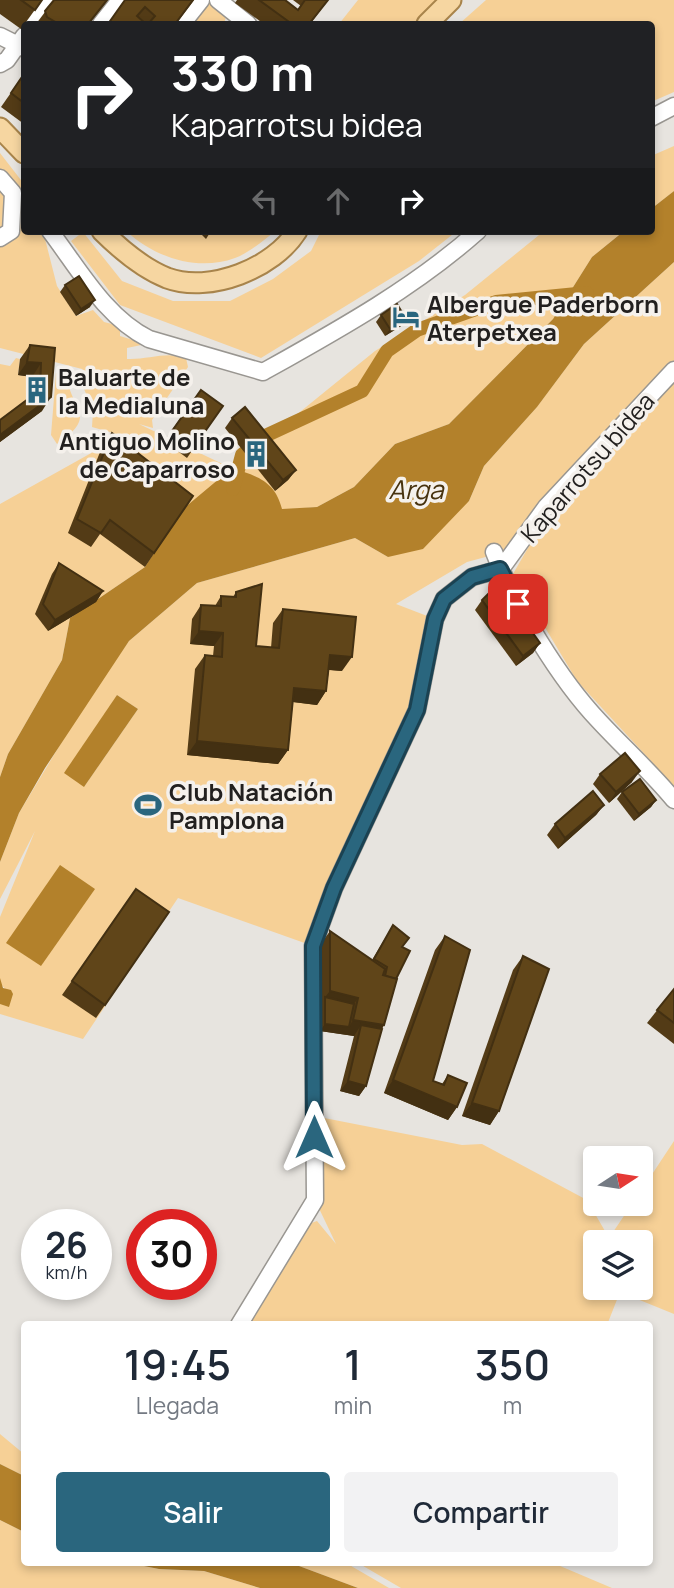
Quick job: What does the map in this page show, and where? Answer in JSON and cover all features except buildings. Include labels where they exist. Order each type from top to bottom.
[{"type":"main road","points":[[430,21],[451,0]]},
{"type":"main road","points":[[0,128],[21,150]]},
{"type":"main road","points":[[107,235],[142,265],[169,279],[202,282],[232,277],[256,266],[279,253],[294,235]]},
{"type":"street","points":[[34,21],[49,0]]},
{"type":"street","points":[[102,21],[120,0]]},
{"type":"street","points":[[184,21],[201,0]]},
{"type":"street","points":[[218,0],[244,21]]},
{"type":"street","points":[[0,36],[21,43]]},
{"type":"street","points":[[0,64],[21,44]]},
{"type":"street","points":[[655,116],[674,106]]},
{"type":"street","points":[[0,178],[13,193],[6,234]]},
{"type":"street","points":[[53,235],[106,306],[134,331],[149,339],[263,372],[335,332],[445,261],[474,235]]},
{"type":"street","name":"Kaparrotsu bidea","points":[[500,569],[545,507],[674,370]]},
{"type":"street","points":[[494,552],[529,624],[598,720],[674,800]]},
{"type":"street","points":[[241,1321],[314,1200],[313,946],[334,888],[417,710],[435,619],[444,599],[472,577],[500,569]]},
{"type":"shaded area","points":[[205,0],[210,0],[227,13],[225,21],[188,21]]},
{"type":"shaded area","points":[[358,0],[439,0],[417,21],[341,21]]},
{"type":"shaded area","points":[[486,0],[674,0],[674,92],[655,100],[655,21],[462,21]]},
{"type":"shaded area","points":[[674,146],[674,191],[655,206],[655,154]]},
{"type":"shaded area","points":[[0,153],[21,180],[21,235],[44,235],[57,286],[76,316],[93,310],[104,322],[120,326],[120,336],[146,344],[127,348],[127,359],[172,355],[186,358],[188,367],[152,420],[153,428],[139,424],[231,468],[375,351],[465,295],[539,235],[619,235],[592,257],[553,319],[449,424],[395,444],[354,487],[317,507],[282,510],[145,567],[70,618],[62,660],[8,754],[0,777],[0,504],[102,447],[113,433],[92,427],[93,410],[84,389],[88,380],[82,369],[0,348]]},
{"type":"shaded area","points":[[79,235],[85,235],[122,281],[173,301],[230,301],[273,279],[311,251],[319,235],[452,235],[419,261],[261,358],[120,305],[71,241]]},
{"type":"shaded area","points":[[131,235],[202,235],[206,238],[208,235],[271,235],[235,258],[206,263],[177,260]]},
{"type":"shaded area","points":[[674,262],[674,786],[577,681],[513,574],[540,527],[508,551],[467,562],[396,604],[435,619],[417,710],[313,946],[178,898],[83,1039],[0,1014],[0,1004],[11,990],[6,990],[0,983],[0,917],[35,831],[0,899],[0,862],[19,813],[84,705],[129,641],[197,583],[355,538],[388,557],[469,501],[484,466],[536,408],[584,344]],"holes":[[[117,695],[138,709],[84,787]]]},
{"type":"shaded area","points":[[16,358],[20,359],[18,375],[32,377],[30,404],[0,426],[0,364],[10,366]]},
{"type":"shaded area","points":[[56,373],[67,375],[80,418],[70,434],[57,444],[51,435]]},
{"type":"shaded area","points":[[314,1116],[462,1145],[482,1144],[583,1198],[583,1216],[596,1216],[604,1230],[583,1230],[583,1300],[617,1300],[609,1321],[244,1321],[303,1226],[317,1221],[336,1244],[315,1200]]},
{"type":"shaded area","points":[[674,1141],[674,1314],[640,1300],[653,1300],[653,1230],[614,1230],[624,1216],[653,1216],[653,1173]]},
{"type":"shaded area","points":[[0,1434],[21,1452],[21,1474],[0,1464]]},
{"type":"shaded area","points":[[0,1520],[21,1530],[21,1566],[144,1566],[204,1571],[260,1588],[0,1588]]},
{"type":"shaded area","points":[[299,1566],[351,1566],[389,1588],[358,1588]]},
{"type":"shaded area","points":[[363,1566],[560,1566],[612,1588],[401,1588]]},
{"type":"water","name":"Arga","points":[[674,191],[674,262],[584,344],[537,407],[484,466],[469,501],[423,549],[388,557],[355,538],[197,583],[129,641],[45,768],[19,813],[0,862],[0,777],[8,754],[62,660],[70,618],[145,567],[183,509],[232,468],[264,481],[275,492],[282,509],[317,507],[354,487],[395,444],[449,424],[553,319],[592,257],[619,235],[655,235],[655,206]]},
{"type":"water","points":[[117,695],[138,709],[84,787],[64,773]]},
{"type":"water","points":[[60,865],[95,889],[41,966],[6,943]]},
{"type":"water","points":[[0,978],[3,988],[11,990],[13,994],[9,1007],[0,1004]]},
{"type":"water","points":[[0,1464],[21,1474],[21,1530],[0,1520]]},
{"type":"water","points":[[144,1566],[299,1566],[358,1588],[260,1588],[204,1571]]},
{"type":"waterway","points":[[233,489],[242,455],[265,436],[362,391],[387,351],[417,330],[496,302],[587,293]]},
{"type":"place","name":"Albergue Paderborn Aterpetxea","points":[[406,317]]},
{"type":"place","name":"Baluarte de la Medialuna","points":[[37,390]]},
{"type":"place","name":"Antiguo Molino de Caparroso","points":[[256,454]]},
{"type":"place","name":"Club Natación Pamplona","points":[[148,805]]},
{"type":"route","points":[[314,1137],[313,946],[334,888],[417,710],[435,619],[444,599],[472,577],[500,569],[518,604]]}]
